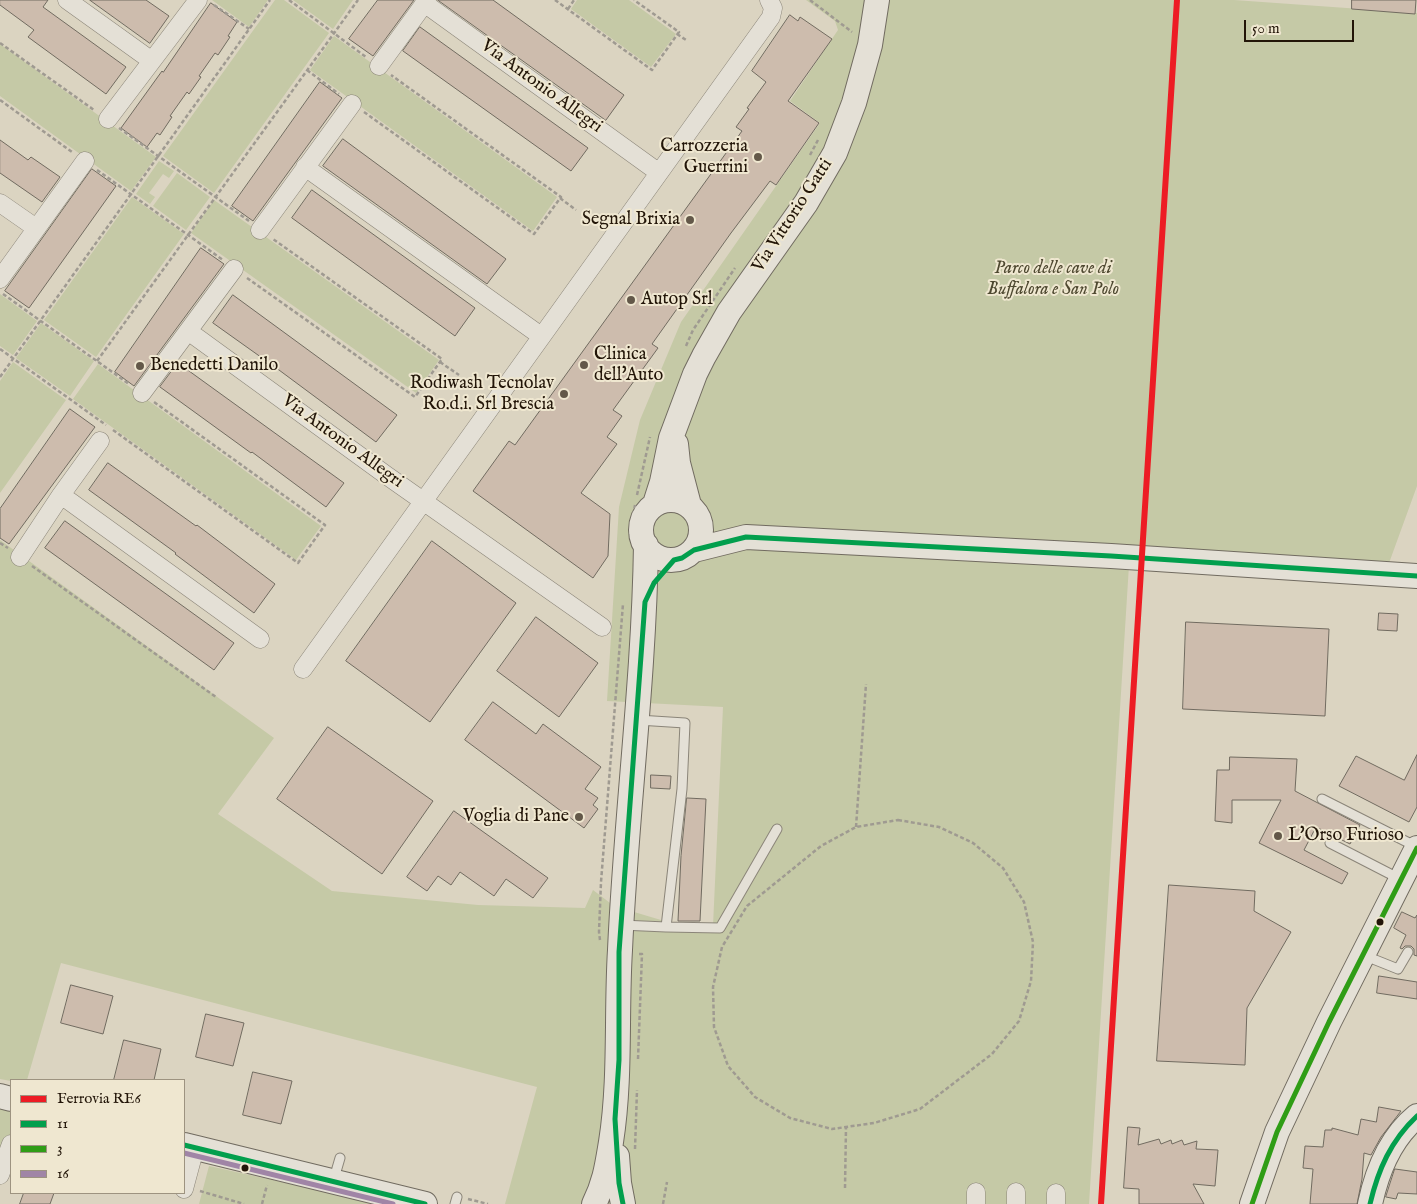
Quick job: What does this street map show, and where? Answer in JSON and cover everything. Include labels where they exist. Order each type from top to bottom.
[{"type":"street","points":[[67,0],[152,61]]},
{"type":"street","points":[[302,669],[770,17],[773,8],[768,0]]},
{"type":"street","name":"Via Vittorio Gatti","points":[[594,1204],[604,1181],[615,1119],[619,1060],[619,952],[638,720],[634,601],[637,543],[642,523],[649,509],[655,504],[662,482],[670,438],[695,374],[729,312],[806,203],[835,153],[854,103],[870,45],[877,0]]},
{"type":"street","points":[[108,119],[152,61],[206,2]]},
{"type":"street","name":"Via Antonio Allegri","points":[[379,66],[425,2],[658,172]]},
{"type":"street","points":[[260,230],[352,104]]},
{"type":"street","points":[[0,279],[85,161]]},
{"type":"street","points":[[306,167],[541,336]]},
{"type":"street","points":[[0,203],[36,228]]},
{"type":"street","points":[[142,393],[234,269]]},
{"type":"street","name":"Via Antonio Allegri","points":[[188,331],[423,501],[602,627]]},
{"type":"street","name":"Via Vittorio Gatti","points":[[634,601],[654,583],[662,572],[684,555],[701,537],[701,522],[693,510],[678,463],[676,441],[678,420]]},
{"type":"street","points":[[20,557],[100,441]]},
{"type":"street","points":[[61,495],[260,639]]},
{"type":"street","points":[[655,504],[662,501],[676,500],[746,537]]},
{"type":"street","points":[[637,543],[661,558],[684,555],[746,537],[1110,556],[1417,576]]},
{"type":"street","points":[[1252,1204],[1277,1132],[1362,955],[1413,859]]},
{"type":"street","points":[[1370,1204],[1374,1184],[1392,1144],[1417,1116]]},
{"type":"street","name":"Via Vittorio Gatti","points":[[615,1119],[619,1183],[623,1204]]},
{"type":"street","points":[[185,1180],[189,1146],[312,1172],[334,1182],[425,1204]]},
{"type":"street","points":[[0,1175],[10,1147]]},
{"type":"lane","points":[[638,720],[685,723],[682,789],[666,926]]},
{"type":"lane","points":[[1322,798],[1413,859]]},
{"type":"lane","points":[[621,925],[720,928],[777,829]]},
{"type":"lane","points":[[1330,843],[1413,859]]},
{"type":"lane","points":[[1362,955],[1398,969],[1408,952]]},
{"type":"lane","points":[[334,1182],[340,1158]]},
{"type":"path","points":[[0,377],[270,0]]},
{"type":"path","points":[[289,0],[553,191],[576,210]]},
{"type":"path","points":[[97,362],[358,0]]},
{"type":"path","points":[[555,0],[652,70],[679,32],[634,0]]},
{"type":"path","points":[[568,9],[574,0]]},
{"type":"path","points":[[810,0],[852,32]]},
{"type":"path","points":[[206,2],[249,29]]},
{"type":"path","points":[[851,40],[854,24]]},
{"type":"path","points":[[677,34],[686,40]]},
{"type":"path","points":[[307,70],[534,234],[560,198]]},
{"type":"path","points":[[0,100],[415,397],[442,359],[216,197]]},
{"type":"path","points":[[809,158],[822,133]]},
{"type":"path","points":[[685,349],[693,330],[738,264]]},
{"type":"path","points":[[0,292],[325,525],[298,563],[0,349]]},
{"type":"path","points":[[440,362],[459,375]]},
{"type":"path","points":[[637,543],[639,480],[652,431]]},
{"type":"path","points":[[0,543],[216,697]]},
{"type":"path","points":[[634,601],[599,932],[601,942],[608,950],[642,954],[638,1064]]},
{"type":"path","points":[[856,827],[866,684]]},
{"type":"path","points":[[898,820],[939,826],[972,843],[1003,868],[1024,902],[1033,942],[1031,981],[1019,1021],[992,1054],[920,1109],[874,1123],[846,1127],[832,1129],[790,1118],[755,1097],[728,1066],[714,1027],[713,987],[722,947],[747,906],[820,846],[856,827],[898,820]]},
{"type":"path","points":[[634,1153],[637,1084]]},
{"type":"path","points":[[845,1188],[846,1127]]},
{"type":"path","points":[[663,1204],[668,1182]]},
{"type":"path","points":[[185,1188],[244,1204]]},
{"type":"green space","points":[[212,0],[268,0],[249,27]]},
{"type":"green space","points":[[275,0],[284,0],[329,33],[214,193],[163,156]]},
{"type":"green space","points":[[293,0],[353,0],[333,29]]},
{"type":"green space","points":[[577,0],[629,0],[676,34],[651,67],[571,9]]},
{"type":"green space","name":"Parco delle cave di Buffalora e San Polo","points":[[806,0],[1234,0],[1417,13],[1417,486],[1389,563],[1130,549],[1089,1204],[505,1204],[537,1087],[61,963],[27,1079],[10,1079],[10,1081],[0,1079],[0,540],[274,738],[218,814],[332,891],[478,905],[585,908],[593,890],[614,906],[671,923],[713,926],[723,707],[607,701],[619,507],[640,420],[681,322],[820,123],[790,101],[838,30],[835,21]]},
{"type":"green space","points":[[334,36],[557,197],[533,231],[310,70]]},
{"type":"green space","points":[[0,44],[156,157],[131,191],[0,96]]},
{"type":"green space","points":[[159,161],[174,171],[169,178],[163,174],[149,193],[155,197],[150,204],[136,194]]},
{"type":"green space","points":[[177,173],[210,197],[186,230],[153,206]]},
{"type":"green space","points":[[132,197],[184,234],[96,357],[44,320]]},
{"type":"green space","points":[[214,200],[439,360],[416,393],[191,233]]},
{"type":"green space","points":[[0,294],[37,321],[13,355],[0,346]]},
{"type":"green space","points":[[41,323],[94,361],[70,396],[16,358]]},
{"type":"green space","points":[[13,362],[66,400],[0,493],[0,381]]},
{"type":"green space","points":[[98,364],[321,526],[296,560],[73,399]]},
{"type":"green space","points":[[0,1098],[10,1101],[10,1144],[0,1170]]},
{"type":"green space","points":[[209,1166],[381,1204],[199,1204]]},
{"type":"building","points":[[0,0],[48,0],[43,7],[126,67],[106,94],[28,37],[34,30],[0,5]]},
{"type":"building","points":[[90,0],[146,0],[169,16],[150,43]]},
{"type":"building","points":[[378,0],[414,0],[373,56],[349,39]]},
{"type":"building","points":[[438,0],[493,0],[624,95],[606,120]]},
{"type":"building","points":[[1352,0],[1416,0],[1415,14],[1352,9]]},
{"type":"building","points":[[211,3],[237,22],[218,55],[215,53],[189,94],[187,92],[170,116],[172,117],[160,135],[157,133],[147,147],[121,128]]},
{"type":"building","points":[[790,15],[798,21],[800,17],[832,39],[788,101],[819,123],[776,185],[770,181],[731,233],[652,344],[658,348],[613,410],[622,416],[607,437],[617,444],[581,493],[610,514],[608,556],[593,578],[473,491],[509,441],[515,445],[742,131],[736,127],[766,82],[752,71]]},
{"type":"building","points":[[420,27],[588,148],[571,171],[403,51]]},
{"type":"building","points":[[320,82],[342,98],[253,221],[232,206]]},
{"type":"building","points":[[343,139],[506,259],[487,284],[323,166]]},
{"type":"building","points":[[0,140],[28,160],[31,157],[60,177],[42,202],[0,173]]},
{"type":"building","points":[[92,169],[116,186],[29,308],[5,291]]},
{"type":"building","points":[[312,190],[475,308],[455,336],[292,218]]},
{"type":"building","points":[[201,248],[224,264],[134,386],[115,372]]},
{"type":"building","points":[[233,295],[397,415],[376,442],[213,323]]},
{"type":"building","points":[[178,363],[344,483],[326,507],[160,387]]},
{"type":"building","points":[[70,409],[95,427],[9,544],[0,538],[0,509]]},
{"type":"building","points":[[108,463],[197,525],[275,584],[254,613],[89,490]]},
{"type":"building","points":[[65,521],[234,643],[214,670],[45,548]]},
{"type":"building","points":[[432,541],[516,603],[430,722],[346,661]]},
{"type":"building","points":[[1379,613],[1398,614],[1397,631],[1378,630]]},
{"type":"building","points":[[536,617],[598,663],[559,717],[497,671]]},
{"type":"building","points":[[1186,622],[1329,629],[1325,716],[1183,709]]},
{"type":"building","points":[[493,702],[536,734],[543,724],[601,767],[585,789],[598,798],[593,805],[598,809],[584,828],[465,740]]},
{"type":"building","points":[[328,727],[433,801],[382,874],[277,799]]},
{"type":"building","points":[[1417,755],[1417,807],[1409,822],[1339,786],[1356,756],[1404,780]]},
{"type":"building","points":[[1230,757],[1297,759],[1295,791],[1360,825],[1350,844],[1316,827],[1304,850],[1348,873],[1342,884],[1259,843],[1281,800],[1232,800],[1232,823],[1215,821],[1217,770],[1229,770]]},
{"type":"building","points":[[651,775],[671,776],[670,789],[651,788]]},
{"type":"building","points":[[687,798],[706,799],[700,921],[678,921],[681,856]]},
{"type":"building","points":[[454,811],[548,878],[533,898],[506,879],[494,896],[460,872],[451,885],[438,876],[427,891],[407,877]]},
{"type":"building","points":[[1169,885],[1255,891],[1254,911],[1291,932],[1247,1008],[1245,1065],[1157,1061]]},
{"type":"building","points":[[1402,912],[1415,918],[1417,915],[1417,956],[1414,955],[1414,949],[1411,946],[1400,948],[1406,935],[1394,928]]},
{"type":"building","points":[[1379,976],[1417,982],[1417,999],[1377,993]]},
{"type":"building","points":[[71,985],[113,996],[103,1034],[61,1023]]},
{"type":"building","points":[[206,1014],[244,1023],[233,1066],[196,1057]]},
{"type":"building","points":[[124,1040],[161,1049],[154,1079],[114,1079]]},
{"type":"building","points":[[253,1072],[292,1081],[281,1124],[243,1115]]},
{"type":"building","points":[[1379,1107],[1401,1111],[1381,1137],[1371,1155],[1364,1153],[1362,1179],[1357,1204],[1310,1204],[1313,1169],[1303,1168],[1305,1146],[1323,1147],[1325,1130],[1332,1130],[1332,1128],[1358,1135],[1361,1119],[1376,1122]]},
{"type":"building","points":[[1128,1127],[1140,1128],[1138,1145],[1159,1139],[1161,1144],[1171,1140],[1172,1144],[1182,1140],[1184,1145],[1197,1141],[1196,1149],[1218,1150],[1215,1186],[1193,1184],[1204,1204],[1139,1204],[1139,1189],[1124,1188]]},
{"type":"building","points":[[1395,1169],[1417,1172],[1417,1194],[1398,1193],[1396,1199],[1386,1197]]},
{"type":"building","points":[[24,1194],[54,1194],[50,1204],[20,1204]]},
{"type":"rail line","name":"RE6","points":[[1101,1204],[1177,0]]},
{"type":"transit line","name":"11","points":[[623,1204],[619,1183],[615,1119],[619,1060],[619,952],[645,602],[654,583],[674,560],[682,558],[694,550],[746,537],[1111,556],[1417,576]]},
{"type":"transit line","name":"3","points":[[1252,1204],[1277,1132],[1329,1022],[1417,848]]},
{"type":"transit line","name":"11","points":[[1370,1204],[1377,1179],[1387,1156],[1400,1135],[1417,1116]]},
{"type":"transit line","name":"11","points":[[185,1145],[425,1204]]},
{"type":"transit line","name":"16","points":[[185,1153],[393,1204]]},
{"type":"place","name":"Carrozzeria Guerrini","points":[[758,157]]},
{"type":"place","name":"Segnal Brixia","points":[[690,220]]},
{"type":"place","name":"Autop Srl","points":[[631,300]]},
{"type":"place","name":"Clinica dell'Auto","points":[[584,365]]},
{"type":"place","name":"Benedetti Danilo","points":[[140,366]]},
{"type":"place","name":"Rodiwash Tecnolav Ro.d.i. Srl Brescia","points":[[564,394]]},
{"type":"place","name":"Voglia di Pane","points":[[579,817]]},
{"type":"place","name":"L'Orso Furioso","points":[[1278,836]]}]
